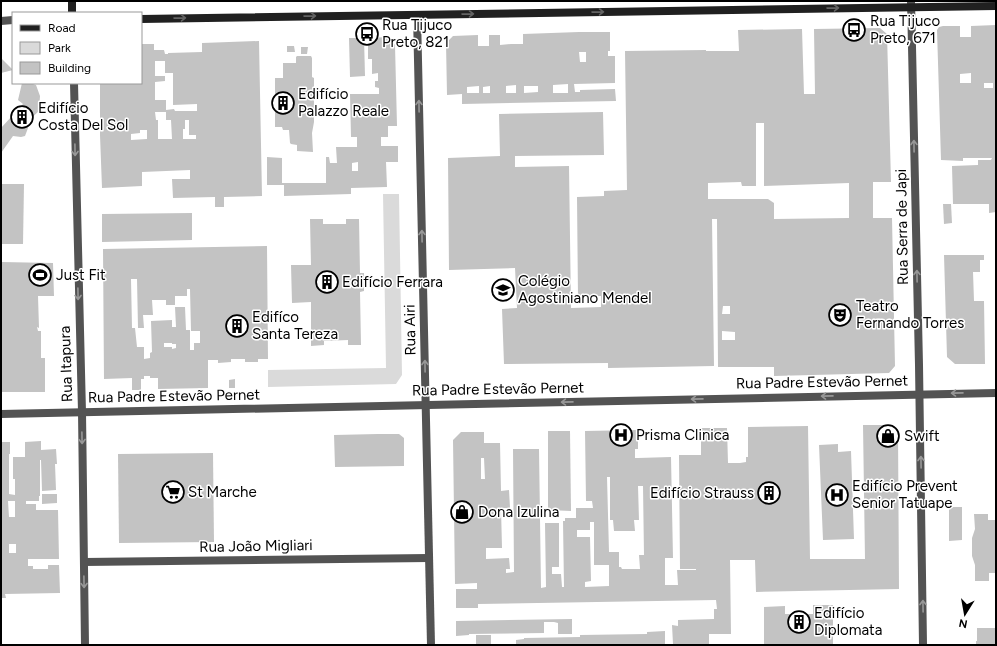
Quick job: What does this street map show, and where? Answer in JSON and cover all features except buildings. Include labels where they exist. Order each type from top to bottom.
[{"type":"street","points":[[72,1],[72,12]]},
{"type":"street","points":[[142,19],[417,15],[911,4],[996,6]]},
{"type":"street","name":"Rua Serra de Japi","points":[[911,4],[920,395],[923,645]]},
{"type":"street","name":"Rua Airi","points":[[417,15],[430,645]]},
{"type":"street","points":[[1,21],[12,20]]},
{"type":"street","name":"Rua Itapura","points":[[74,84],[82,412],[85,645]]},
{"type":"street","name":"Rua Padre Estevão Pernet","points":[[1,414],[996,393]]},
{"type":"street","name":"Rua João Migliari","points":[[84,562],[429,558]]},
{"type":"green space","points":[[383,194],[399,194],[402,375],[396,384],[268,387],[268,370],[386,368]]},
{"type":"place","name":"Rua Tijuco Preto, 671","points":[[854,30]]},
{"type":"place","name":"Rua Tijuco Preto, 821","points":[[367,34]]},
{"type":"place","name":"Edifício Palazzo Reale","points":[[283,103]]},
{"type":"place","name":"Edifício Costa Del Sol","points":[[22,117]]},
{"type":"place","name":"Just Fit","points":[[40,275]]},
{"type":"place","name":"Edifício Ferrara","points":[[327,282]]},
{"type":"place","name":"Colégio Agostiniano Mendel","points":[[503,290]]},
{"type":"place","name":"Teatro Fernando Torres","points":[[840,315]]},
{"type":"place","name":"Edifíco Santa Tereza","points":[[237,326]]},
{"type":"place","name":"Prisma Clinica","points":[[621,435]]},
{"type":"place","name":"Swift","points":[[888,436]]},
{"type":"place","name":"St Marche","points":[[173,492]]},
{"type":"place","name":"Edifício Strauss","points":[[769,493]]},
{"type":"place","name":"Edifício Prevent Senior Tatuape","points":[[837,495]]},
{"type":"place","name":"Dona Izulina","points":[[462,512]]},
{"type":"place","name":"Edifício Diplomata","points":[[799,622]]}]
